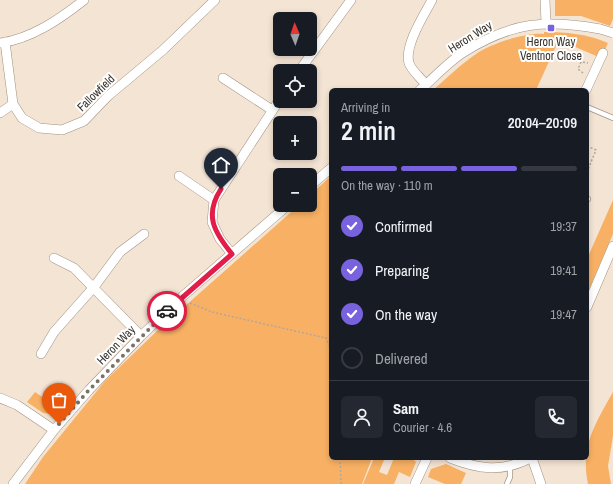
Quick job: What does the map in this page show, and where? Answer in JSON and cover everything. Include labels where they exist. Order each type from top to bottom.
[{"type":"street","points":[[3,43],[33,33],[63,16],[84,0]]},
{"type":"street","name":"Fallowfield","points":[[3,43],[13,104],[22,118],[39,128],[62,130],[74,127],[84,121],[108,96],[163,50],[215,0]]},
{"type":"street","points":[[304,64],[351,0]]},
{"type":"street","points":[[423,87],[409,64],[408,53],[412,41],[432,0]]},
{"type":"street","points":[[545,0],[546,23]]},
{"type":"street","name":"Heron Way","points":[[423,87],[463,52],[504,30],[546,23],[574,24],[613,33]]},
{"type":"street","points":[[587,88],[603,53]]},
{"type":"street","points":[[223,78],[272,110],[245,155],[214,200],[212,222],[220,239],[232,254]]},
{"type":"street","points":[[0,113],[13,104]]},
{"type":"street","points":[[317,180],[329,170]]},
{"type":"street","points":[[179,176],[214,200]]},
{"type":"street","name":"Heron Way","points":[[13,484],[54,430],[89,390],[141,336],[183,296],[280,212]]},
{"type":"street","points":[[41,354],[54,332],[94,287],[120,252],[144,234]]},
{"type":"street","points":[[589,302],[613,246]]},
{"type":"street","points":[[54,258],[74,268],[141,336]]},
{"type":"street","points":[[0,398],[17,405],[54,430]]},
{"type":"street","points":[[415,484],[426,460]]},
{"type":"street","points":[[456,460],[479,468],[490,469],[510,467],[526,460]]},
{"type":"street","points":[[532,460],[541,484]]},
{"type":"lane","points":[[589,108],[613,118]]},
{"type":"lane","points":[[507,484],[510,476],[510,467]]},
{"type":"path","points":[[589,147],[596,150],[589,168]]},
{"type":"path","points":[[183,296],[191,303],[212,312],[326,338],[329,345]]},
{"type":"path","points":[[340,460],[341,484]]},
{"type":"shaded area","points":[[555,0],[613,0],[613,19],[610,26],[581,16],[555,16]]},
{"type":"shaded area","points":[[544,32],[560,32],[577,34],[593,37],[608,43],[601,58],[573,46],[557,44],[537,88],[435,88],[465,62],[490,46],[518,37],[544,34]]},
{"type":"shaded area","points":[[329,178],[329,460],[371,460],[362,484],[25,484],[43,457],[105,381],[158,330],[291,212],[317,212],[317,189]]},
{"type":"shaded area","points":[[613,200],[613,234],[589,289],[589,254]]},
{"type":"shaded area","points":[[35,392],[60,409],[52,414],[43,413],[27,402]]},
{"type":"shaded area","points":[[613,392],[613,436],[608,466],[611,484],[588,484],[586,460],[589,460],[589,443],[600,415]]},
{"type":"shaded area","points":[[373,460],[384,460],[379,472],[387,475],[393,460],[414,460],[416,462],[410,477],[399,472],[394,484],[363,484]]},
{"type":"shaded area","points":[[446,464],[466,473],[461,484],[445,484],[428,477],[431,469]]},
{"type":"way so far","points":[[59,424],[89,390],[167,311]]},
{"type":"place","name":"Heron Way Ventnor Close","points":[[551,28]]},
{"type":"route","points":[[167,311],[232,254],[220,239],[212,222],[214,200],[221,189]]}]
